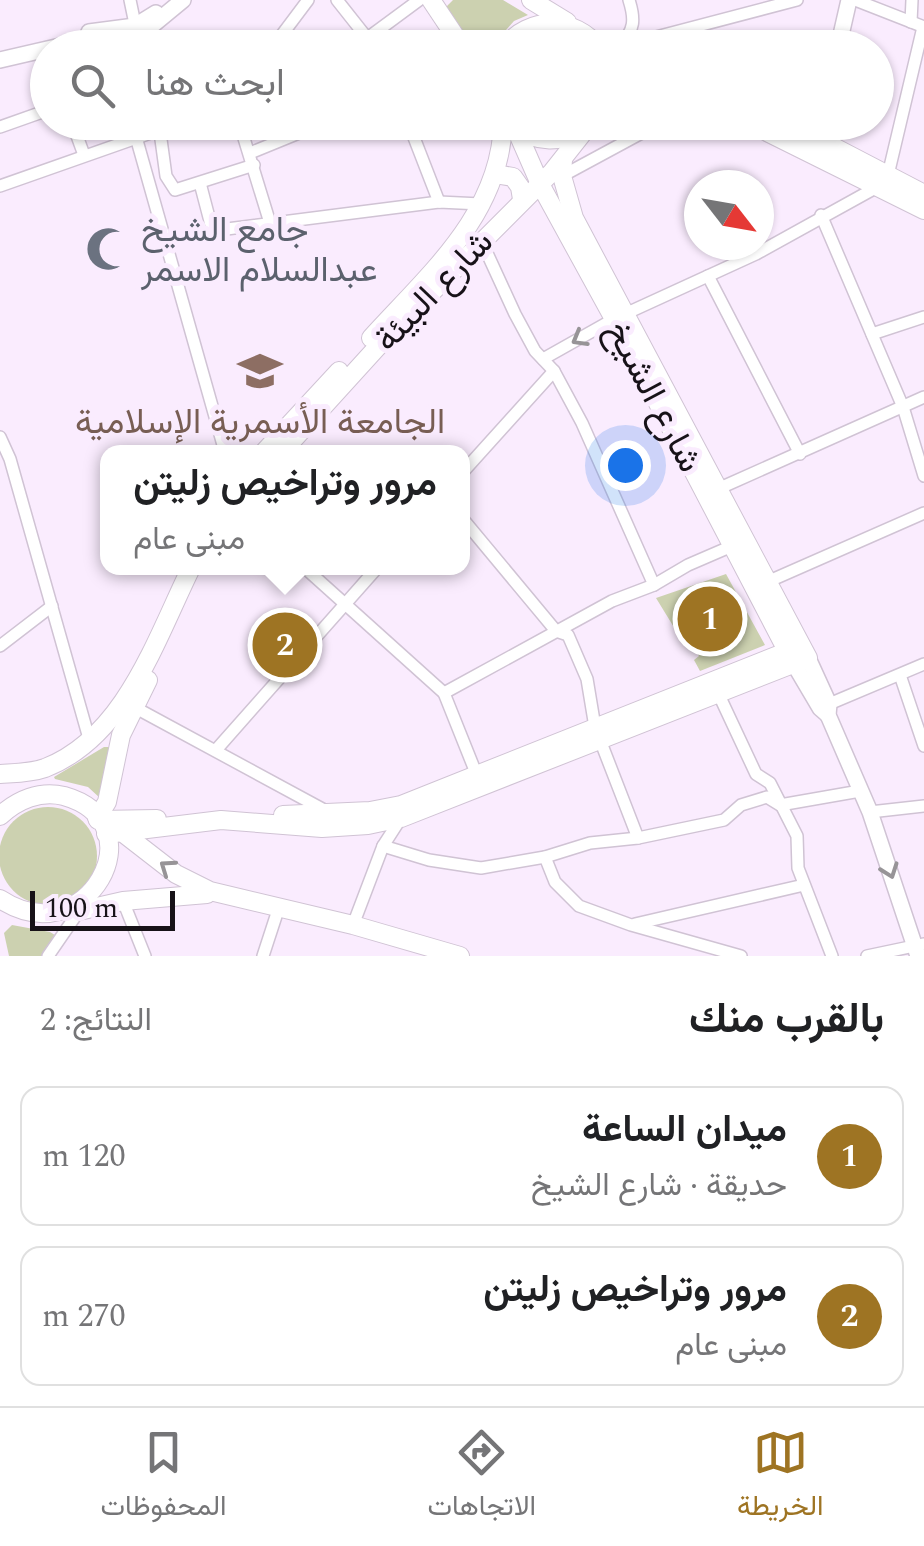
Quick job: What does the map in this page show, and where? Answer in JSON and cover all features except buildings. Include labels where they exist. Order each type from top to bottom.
[{"type":"main road","points":[[142,30],[170,0]]},
{"type":"main road","points":[[146,30],[184,0]]},
{"type":"main road","points":[[432,0],[451,30]]},
{"type":"main road","points":[[531,0],[580,30]]},
{"type":"main road","points":[[843,30],[852,0]]},
{"type":"main road","points":[[525,30],[548,23],[580,30]]},
{"type":"main road","points":[[0,52],[30,43]]},
{"type":"main road","points":[[0,60],[30,53]]},
{"type":"main road","name":"شارع البيئة","points":[[288,445],[458,240],[482,204],[495,174],[503,140]]},
{"type":"main road","name":"شارع الشيخ","points":[[517,140],[720,488],[798,655]]},
{"type":"main road","name":"شارع البيئة","points":[[271,445],[522,199],[563,167],[581,140]]},
{"type":"main road","points":[[789,140],[924,194]]},
{"type":"main road","points":[[831,140],[924,210]]},
{"type":"main road","name":"شارع الشيخ","points":[[563,167],[574,218],[620,316],[732,546],[798,655]]},
{"type":"main road","points":[[495,174],[513,177],[522,199]]},
{"type":"main road","points":[[0,776],[45,768],[90,742],[128,693],[187,575]]},
{"type":"main road","points":[[79,912],[103,886],[109,869],[105,826],[115,757],[134,707],[200,575]]},
{"type":"main road","points":[[105,826],[370,812],[401,805],[476,773],[719,695],[798,655]]},
{"type":"main road","points":[[798,655],[870,812],[920,949]]},
{"type":"main road","points":[[105,826],[221,820],[322,828],[368,826],[401,818],[598,733],[798,655]]},
{"type":"main road","points":[[0,816],[31,795],[45,768]]},
{"type":"main road","points":[[0,776],[31,795],[76,801],[105,826],[201,887],[460,956]]},
{"type":"main road","points":[[0,899],[12,910],[45,920],[123,902],[208,894],[278,910],[424,956]]},
{"type":"street","points":[[130,0],[136,30]]},
{"type":"street","points":[[286,30],[308,0]]},
{"type":"street","points":[[338,0],[362,30]]},
{"type":"street","points":[[385,30],[419,0]]},
{"type":"street","points":[[629,0],[634,22],[631,30]]},
{"type":"street","points":[[683,30],[797,0]]},
{"type":"street","points":[[852,0],[919,26]]},
{"type":"street","points":[[894,133],[919,26],[912,0]]},
{"type":"street","points":[[0,126],[30,116]]},
{"type":"street","points":[[79,140],[84,155]]},
{"type":"street","points":[[0,186],[127,140]]},
{"type":"street","points":[[137,140],[222,445]]},
{"type":"street","points":[[161,140],[166,176],[171,187],[178,190],[290,140]]},
{"type":"street","points":[[246,140],[270,223]]},
{"type":"street","points":[[415,140],[439,202]]},
{"type":"street","points":[[563,167],[622,140]]},
{"type":"street","points":[[543,360],[620,316],[756,254],[883,180],[892,140]]},
{"type":"street","points":[[200,183],[210,222],[216,229],[439,202],[482,204]]},
{"type":"street","points":[[821,216],[902,406],[924,476]]},
{"type":"street","points":[[481,240],[514,314],[543,360],[554,370],[582,423],[654,585]]},
{"type":"street","points":[[708,276],[800,454]]},
{"type":"street","points":[[872,334],[924,317]]},
{"type":"street","points":[[470,464],[554,370]]},
{"type":"street","points":[[720,488],[924,397]]},
{"type":"street","points":[[0,437],[10,459],[90,742]]},
{"type":"street","points":[[767,582],[924,513]]},
{"type":"street","points":[[470,528],[556,631],[568,635],[587,679],[598,733],[638,838]]},
{"type":"street","points":[[444,693],[612,601],[732,546]]},
{"type":"street","points":[[314,575],[444,693],[476,773]]},
{"type":"street","points":[[216,750],[370,575]]},
{"type":"street","points":[[0,646],[52,606]]},
{"type":"street","points":[[826,709],[924,664]]},
{"type":"street","points":[[900,674],[924,746]]},
{"type":"street","points":[[719,695],[756,774],[770,784],[797,836],[798,868],[832,956]]},
{"type":"street","points":[[134,707],[330,813]]},
{"type":"street","points":[[383,846],[429,860],[481,868],[546,857],[590,843],[638,838],[724,820],[741,805],[767,797],[780,806],[860,791]]},
{"type":"street","points":[[870,812],[924,806]]},
{"type":"street","points":[[353,925],[383,846],[401,818]]},
{"type":"street","points":[[546,857],[555,882],[573,902],[631,925],[722,954],[741,956]]},
{"type":"street","points":[[631,925],[804,885]]},
{"type":"street","points":[[123,902],[144,956]]},
{"type":"street","points":[[264,956],[278,910]]},
{"type":"street","points":[[48,956],[79,912]]},
{"type":"street","points":[[867,956],[920,949]]},
{"type":"green space","points":[[453,0],[503,0],[528,15],[506,30],[460,30],[444,9]]},
{"type":"green space","points":[[726,574],[765,645],[700,671],[694,660],[699,656],[689,640],[683,642],[656,598]]},
{"type":"green space","points":[[109,747],[100,798],[88,787],[55,779],[54,777]]},
{"type":"green space","points":[[48,807],[67,811],[83,821],[93,837],[97,856],[93,875],[83,891],[67,901],[48,905],[29,901],[13,891],[3,875],[-1,856],[3,837],[13,821],[29,811]]},
{"type":"green space","points":[[12,925],[58,937],[41,956],[9,956],[4,933]]},
{"type":"place","name":"جامع الشيخ عبدالسلام الاسمر","points":[[108,249]]},
{"type":"place","name":"الجامعة الأسمرية الإسلامية","points":[[260,371]]},
{"type":"place","name":"ميدان الساعة","points":[[710,619]]},
{"type":"place","name":"مرور وتراخيص زليتن","points":[[285,645]]}]
